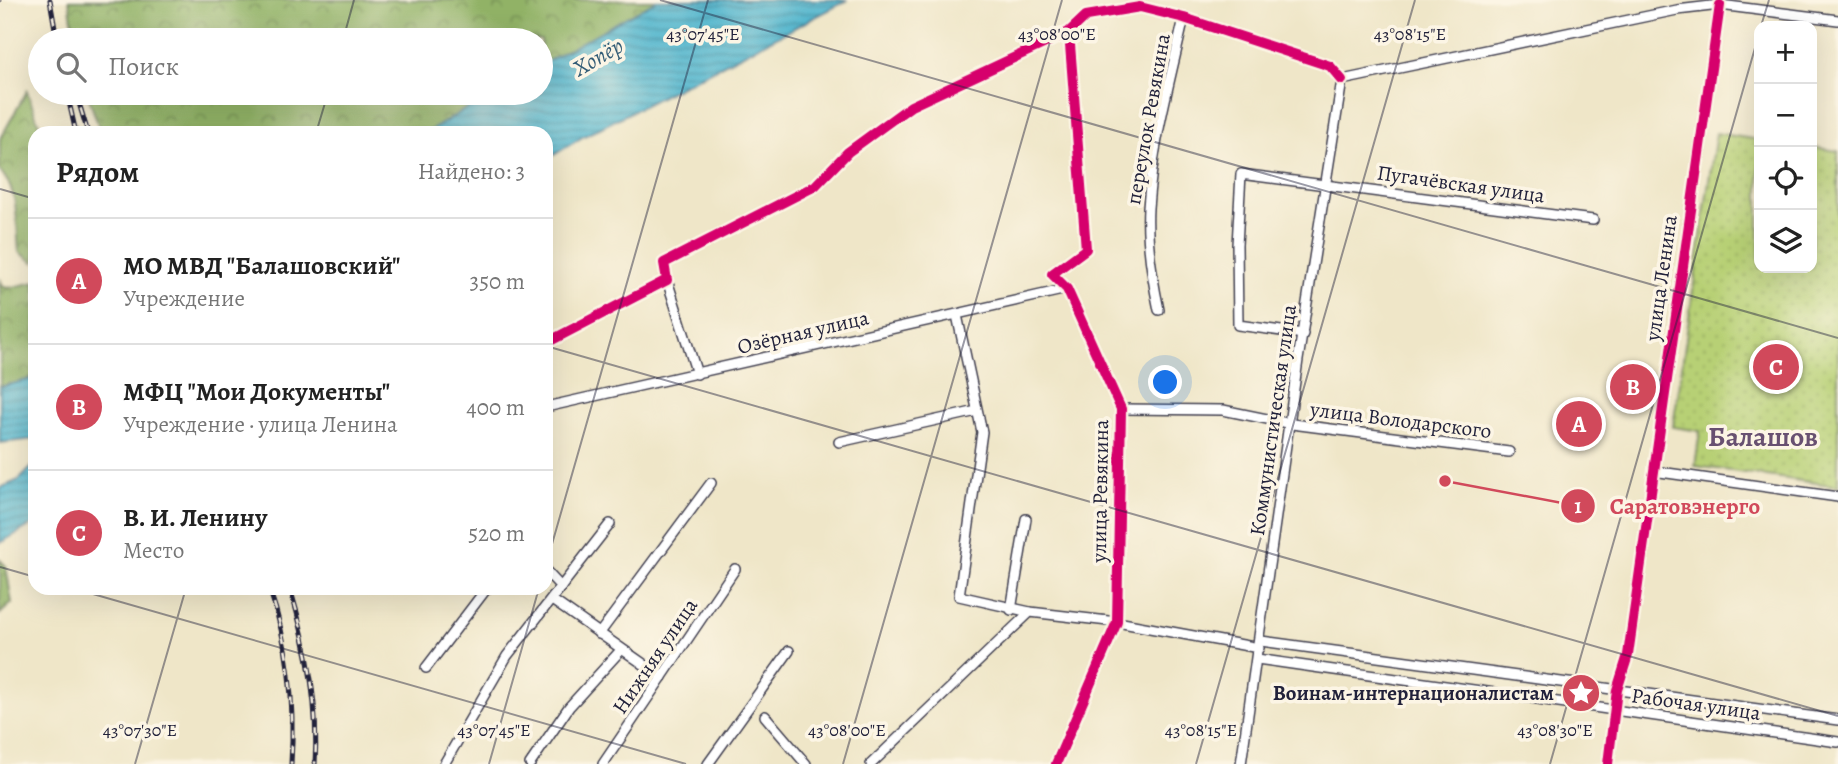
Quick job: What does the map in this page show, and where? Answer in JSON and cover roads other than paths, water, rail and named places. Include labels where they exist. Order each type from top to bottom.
[{"type":"street","points":[[697,374],[667,280],[664,262],[815,186],[848,152],[911,106],[1069,32],[1086,16],[1140,7],[1184,18],[1330,66],[1342,80],[1626,20],[1720,5],[1838,20]]},
{"type":"street","name":"улица Ленина","points":[[1608,764],[1617,690],[1628,655],[1720,5]]},
{"type":"street","name":"переулок Ревякина","points":[[1159,310],[1150,269],[1148,209],[1164,104],[1184,18]]},
{"type":"street","name":"улица Ревякина","points":[[1056,764],[1117,622],[1121,409],[1067,289],[1052,274],[1086,249],[1069,32]]},
{"type":"street","name":"Коммунистическая улица","points":[[1241,764],[1342,80]]},
{"type":"street","name":"Пугачёвская улица","points":[[1303,334],[1238,325],[1237,245],[1241,174],[1593,220]]},
{"type":"street","points":[[553,339],[667,280]]},
{"type":"street","name":"Озёрная улица","points":[[553,405],[1067,289]]},
{"type":"street","points":[[839,442],[977,411],[957,314]]},
{"type":"street","name":"улица Володарского","points":[[1121,409],[1223,411],[1292,424],[1509,452]]},
{"type":"street","name":"Рабочая улица","points":[[977,411],[982,432],[959,596],[1012,610],[1838,720]]},
{"type":"street","points":[[1653,471],[1838,497]]},
{"type":"street","points":[[600,634],[711,483]]},
{"type":"street","points":[[1012,610],[1026,519]]},
{"type":"street","points":[[444,764],[507,656],[610,524]]},
{"type":"street","name":"Нижняя улица","points":[[603,764],[735,569]]},
{"type":"street","points":[[553,578],[561,587]]},
{"type":"street","points":[[426,668],[482,595]]},
{"type":"street","points":[[552,600],[662,677]]},
{"type":"street","points":[[871,764],[1030,612]]},
{"type":"street","points":[[530,764],[569,707],[621,650]]},
{"type":"street","points":[[708,764],[789,650]]},
{"type":"street","name":"Рабочая улица","points":[[1258,659],[1838,742]]},
{"type":"street","points":[[765,716],[806,764]]},
{"type":"water","name":"Хопёр","points":[[657,0],[848,0],[584,136],[553,156],[553,126],[438,126],[472,105],[553,105],[553,58]]},
{"type":"water","points":[[28,380],[28,440],[0,443],[0,387]]},
{"type":"water","points":[[28,471],[28,527],[0,543],[0,488],[19,480]]},
{"type":"railway","points":[[50,0],[55,28]]},
{"type":"railway","points":[[70,105],[74,126]]},
{"type":"railway","points":[[80,105],[86,126]]},
{"type":"railway","points":[[271,595],[289,675],[291,764]]},
{"type":"railway","points":[[292,595],[310,675],[315,719],[315,764]]},
{"type":"place","name":"В. И. Ленину","points":[[1776,367]]},
{"type":"place","name":"МФЦ \"Мои Документы\"","points":[[1633,387]]},
{"type":"place","name":"МО МВД \"Балашовский\"","points":[[1579,424]]},
{"type":"place","name":"Саратовэнерго","points":[[1445,481]]},
{"type":"place","name":"Воинам-интернационалистам","points":[[1581,693]]},
{"type":"district","name":"Балашов","points":[[1763,437]]}]
